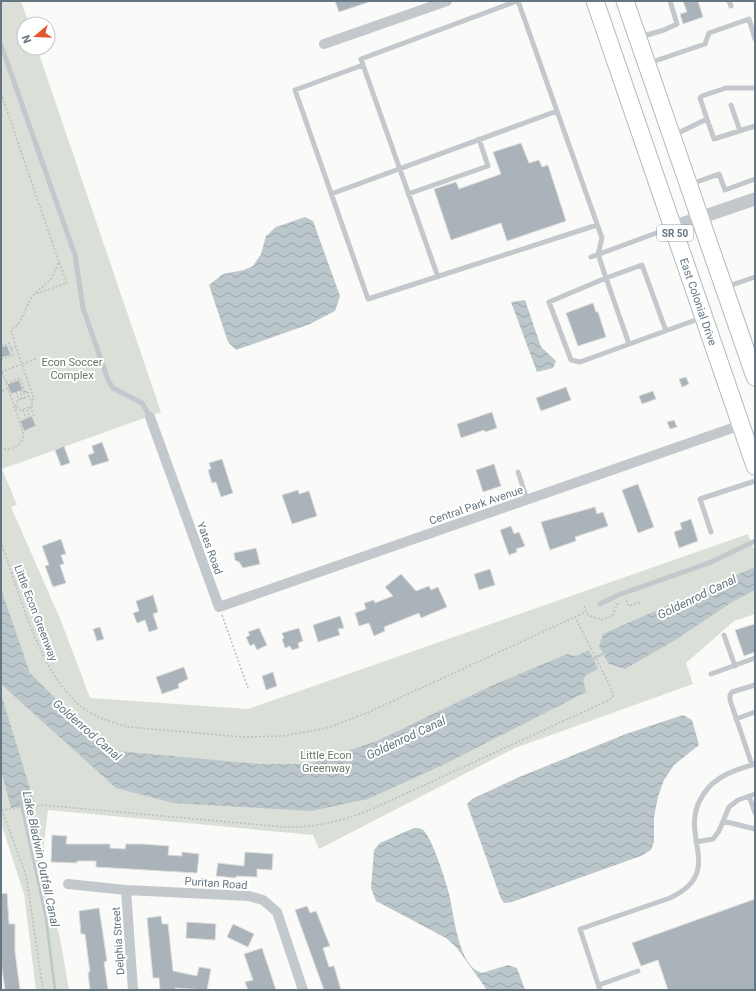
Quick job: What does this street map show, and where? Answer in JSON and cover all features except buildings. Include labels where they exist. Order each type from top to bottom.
[{"type":"highway","name":"East Colonial Drive","points":[[595,1],[755,466]]},
{"type":"highway","points":[[617,1],[638,38]]},
{"type":"highway","name":"SR 50","points":[[625,1],[699,218],[724,288],[748,348],[755,377]]},
{"type":"highway","points":[[741,425],[755,451]]},
{"type":"street","points":[[324,44],[447,1]]},
{"type":"street","points":[[673,227],[755,199]]},
{"type":"street","name":"Yates Road","points":[[150,416],[219,607]]},
{"type":"street","name":"Central Park Avenue","points":[[219,607],[741,425]]},
{"type":"street","name":"Puritan Road","points":[[68,884],[126,890],[250,896],[263,900],[277,912],[303,990]]},
{"type":"street","name":"Delphia Street","points":[[126,890],[134,990]]},
{"type":"lane","points":[[438,277],[361,59],[518,1],[602,238],[598,254],[629,344]]},
{"type":"lane","points":[[638,38],[664,30],[677,24],[670,1]]},
{"type":"lane","points":[[646,64],[705,44],[709,33],[749,19],[755,39]]},
{"type":"lane","points":[[1,45],[75,255],[83,308],[108,380],[113,388],[142,403],[150,416]]},
{"type":"lane","points":[[363,65],[295,90],[368,299],[597,225]]},
{"type":"lane","points":[[755,88],[726,88],[700,98],[714,139],[755,126]]},
{"type":"lane","points":[[731,105],[740,131]]},
{"type":"lane","points":[[332,194],[557,111]]},
{"type":"lane","points":[[671,136],[707,119]]},
{"type":"lane","points":[[408,194],[488,166],[479,139]]},
{"type":"lane","points":[[688,184],[720,174],[725,190],[755,180]]},
{"type":"lane","points":[[591,257],[673,227]]},
{"type":"lane","points":[[666,331],[642,264],[549,302],[571,360],[580,362],[629,344],[666,331],[704,317]]},
{"type":"lane","points":[[724,288],[755,277]]},
{"type":"lane","points":[[518,472],[527,499]]},
{"type":"lane","points":[[711,532],[700,499],[755,481]]},
{"type":"lane","points":[[600,604],[708,563],[755,541]]},
{"type":"lane","points":[[724,635],[735,666]]},
{"type":"lane","points":[[711,674],[755,658]]},
{"type":"lane","points":[[638,971],[600,987],[580,929],[683,892],[691,884],[698,871],[700,858],[693,824],[696,807],[704,793],[715,781],[732,772],[754,764],[736,719],[730,700],[730,695],[732,692],[755,685]]},
{"type":"lane","points":[[736,719],[755,712]]},
{"type":"lane","points":[[696,842],[713,839],[719,831],[729,807],[738,800],[755,794]]},
{"type":"lane","points":[[749,796],[755,813]]},
{"type":"lane","points":[[723,821],[755,829]]},
{"type":"path","points":[[1,93],[67,283],[32,296]]},
{"type":"path","points":[[31,401],[34,400],[11,329],[18,325],[32,296],[51,279],[59,262]]},
{"type":"path","points":[[1,346],[9,343],[13,355],[1,360]]},
{"type":"path","points":[[11,349],[16,347]]},
{"type":"path","points":[[2,372],[36,359]]},
{"type":"path","points":[[1,368],[13,408],[24,435],[23,441],[18,446],[6,450],[1,447]]},
{"type":"path","points":[[6,383],[20,378],[25,398]]},
{"type":"path","points":[[22,384],[28,382]]},
{"type":"path","points":[[2,391],[8,389]]},
{"type":"path","points":[[13,408],[22,410],[33,406],[28,392],[24,393],[23,390],[20,391],[22,399]]},
{"type":"path","points":[[16,392],[19,400]]},
{"type":"path","points":[[13,408],[19,400],[29,396]]},
{"type":"path","points":[[30,407],[34,416]]},
{"type":"path","points":[[22,410],[26,419],[30,417],[27,408]]},
{"type":"path","name":"Little Econ Greenway","points":[[1,542],[50,670],[72,698],[86,710],[112,722],[129,727],[242,737],[283,736],[327,728],[367,714],[586,612]]},
{"type":"path","points":[[584,606],[586,612],[593,618],[603,620],[612,616],[617,604],[626,599],[629,606],[642,602]]},
{"type":"path","points":[[219,607],[248,688]]},
{"type":"path","points":[[43,990],[26,875],[1,810],[7,808],[37,806],[284,827],[305,826],[338,821],[381,805],[529,736],[607,702],[612,698],[612,693],[602,669],[576,617]]},
{"type":"green space","name":"Little Econ Greenway","points":[[1,1],[21,1],[26,16],[16,16],[16,56],[40,56],[161,412],[2,469],[17,505],[11,507],[61,621],[90,698],[248,709],[748,534],[755,552],[755,614],[734,621],[686,663],[693,684],[515,748],[319,849],[313,835],[48,810],[41,869],[60,938],[69,990],[36,990],[24,894],[1,823]]},
{"type":"water","points":[[305,217],[313,221],[340,296],[335,311],[310,324],[236,350],[228,342],[209,285],[223,274],[244,270],[253,266],[261,254],[266,236],[276,227]]},
{"type":"water","points":[[525,300],[541,347],[556,361],[553,368],[537,372],[511,302]]},
{"type":"water","points":[[755,567],[755,590],[732,602],[677,639],[625,669],[609,664],[599,646],[603,634]]},
{"type":"water","points":[[1,589],[30,673],[61,704],[117,751],[258,764],[309,764],[377,741],[491,686],[567,654],[576,656],[589,650],[598,669],[586,675],[583,680],[586,692],[447,763],[368,799],[311,811],[173,803],[116,788],[1,684]]},
{"type":"water","points":[[1,694],[35,805],[11,808],[1,770]]},
{"type":"water","points":[[683,715],[692,720],[699,745],[674,765],[664,780],[658,797],[654,817],[654,842],[651,850],[641,856],[512,902],[504,903],[501,899],[467,804],[472,799],[519,777],[626,734]]},
{"type":"water","points":[[414,828],[421,829],[425,832],[435,853],[447,888],[458,939],[467,961],[474,969],[482,973],[508,965],[517,968],[525,990],[487,990],[457,948],[446,938],[376,901],[371,888],[374,850],[380,843]]},
{"type":"waterway","name":"Goldenrod Canal","points":[[591,660],[606,652]]},
{"type":"waterway","name":"Lake Bladwin Outfall Canal","points":[[21,804],[46,918],[55,990]]},
{"type":"park label","name":"Econ Soccer Complex","points":[[72,368]]}]
